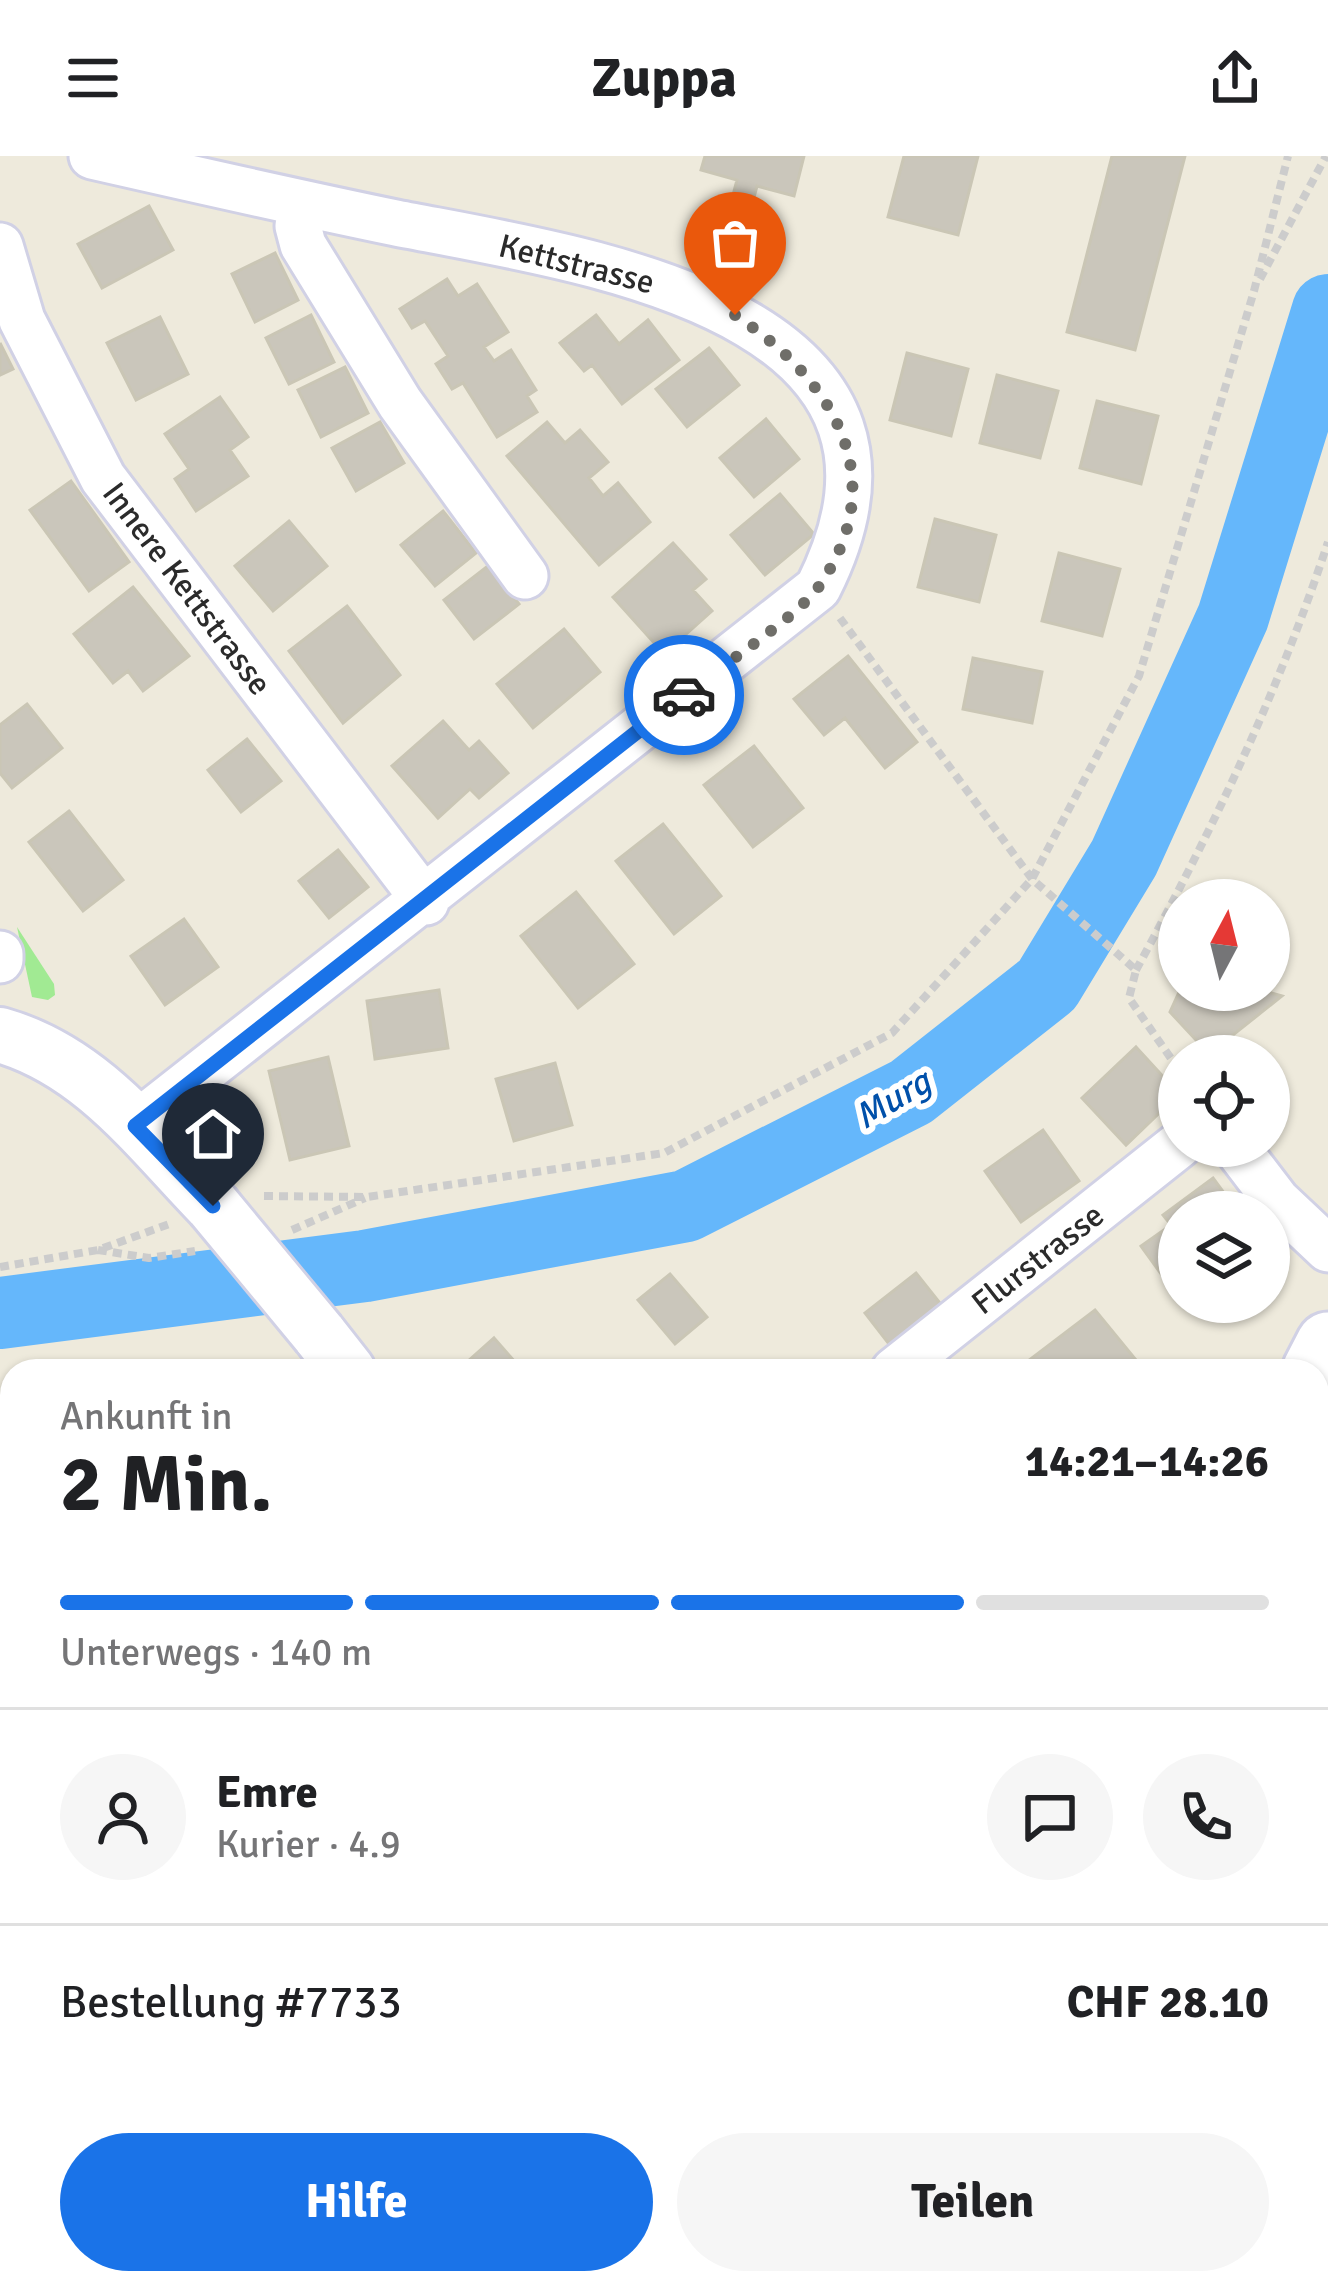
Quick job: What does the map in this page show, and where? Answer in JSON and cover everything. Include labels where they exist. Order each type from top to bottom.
[{"type":"street","name":"Kettstrasse","points":[[92,156],[641,275],[735,315],[784,347],[824,396],[845,439],[848,509],[818,588]]},
{"type":"street","points":[[302,204],[298,226],[304,245],[400,403],[526,576]]},
{"type":"street","name":"Innere Kettstrasse","points":[[0,246],[22,320],[103,478],[426,902]]},
{"type":"street","points":[[135,1126],[426,902],[818,588]]},
{"type":"street","points":[[0,1035],[70,1064],[135,1126],[201,1229],[333,1353]]},
{"type":"street","name":"Flurstrasse","points":[[909,1359],[1158,1162]]},
{"type":"street","points":[[1251,1167],[1277,1201],[1328,1249]]},
{"type":"path","points":[[278,1234],[322,1221],[367,1197],[664,1153],[892,1033],[1033,879],[1138,676],[1254,291],[1288,156]]},
{"type":"path","points":[[1254,291],[1326,156]]},
{"type":"path","points":[[1158,1040],[1129,998],[1136,970],[1196,859],[1267,702],[1328,542]]},
{"type":"path","points":[[818,588],[1033,879],[1136,970]]},
{"type":"path","points":[[0,1267],[98,1250],[118,1257],[201,1229]]},
{"type":"green space","points":[[17,927],[54,984],[55,995],[48,1000],[32,997]]},
{"type":"building","points":[[705,156],[804,156],[794,196],[757,186],[753,201],[733,195],[737,180],[701,170]]},
{"type":"building","points":[[904,156],[978,156],[958,235],[888,217]]},
{"type":"building","points":[[1112,156],[1185,156],[1135,350],[1067,332]]},
{"type":"building","points":[[149,206],[173,250],[102,288],[78,244]]},
{"type":"building","points":[[275,253],[298,300],[255,322],[232,274]]},
{"type":"building","points":[[447,279],[458,296],[477,284],[508,332],[484,347],[494,361],[511,350],[536,390],[527,396],[537,412],[497,437],[463,383],[452,389],[436,364],[448,356],[425,321],[412,328],[400,309]]},
{"type":"building","points":[[311,315],[334,362],[289,384],[266,338]]},
{"type":"building","points":[[596,315],[619,344],[648,320],[679,360],[622,404],[592,365],[584,371],[560,343]]},
{"type":"building","points":[[160,317],[188,374],[136,400],[107,343]]},
{"type":"building","points":[[0,343],[13,369],[0,375]]},
{"type":"building","points":[[709,348],[739,385],[687,427],[656,389]]},
{"type":"building","points":[[907,353],[968,369],[951,436],[890,420]]},
{"type":"building","points":[[345,367],[368,413],[321,437],[298,390]]},
{"type":"building","points":[[997,375],[1058,391],[1040,458],[980,443]]},
{"type":"building","points":[[220,397],[248,437],[230,450],[248,476],[196,511],[175,479],[189,469],[165,434]]},
{"type":"building","points":[[1097,401],[1158,416],[1141,484],[1080,468]]},
{"type":"building","points":[[766,419],[799,459],[754,497],[720,458]]},
{"type":"building","points":[[380,422],[404,463],[356,491],[332,448]]},
{"type":"building","points":[[547,422],[565,443],[580,430],[608,462],[589,478],[603,496],[618,483],[650,522],[599,565],[507,456]]},
{"type":"building","points":[[71,481],[129,562],[89,591],[30,510]]},
{"type":"building","points":[[780,494],[814,534],[765,575],[731,535]]},
{"type":"building","points":[[443,511],[476,553],[435,586],[401,545]]},
{"type":"building","points":[[935,519],[996,535],[979,602],[918,587]]},
{"type":"building","points":[[289,521],[327,566],[273,611],[235,566]]},
{"type":"building","points":[[673,543],[706,579],[693,590],[712,611],[664,654],[613,597]]},
{"type":"building","points":[[1059,553],[1120,569],[1102,636],[1042,621]]},
{"type":"building","points":[[489,565],[519,604],[474,639],[444,600]]},
{"type":"building","points":[[133,587],[189,656],[143,691],[128,671],[113,683],[74,634]]},
{"type":"building","points":[[347,606],[400,675],[343,723],[289,651]]},
{"type":"building","points":[[564,629],[600,672],[533,728],[497,684]]},
{"type":"building","points":[[848,656],[917,742],[885,768],[845,718],[824,735],[794,699]]},
{"type":"building","points":[[973,658],[1042,672],[1032,723],[963,709]]},
{"type":"building","points":[[27,704],[62,748],[12,788],[0,773],[0,725]]},
{"type":"building","points":[[443,721],[469,750],[479,741],[508,773],[479,798],[470,789],[438,818],[392,766]]},
{"type":"building","points":[[247,739],[281,781],[241,812],[208,770]]},
{"type":"building","points":[[754,746],[803,808],[753,847],[704,785]]},
{"type":"building","points":[[69,811],[123,880],[83,911],[29,842]]},
{"type":"building","points":[[663,824],[721,896],[674,934],[616,861]]},
{"type":"building","points":[[338,850],[368,887],[329,918],[299,881]]},
{"type":"building","points":[[576,892],[634,964],[578,1008],[521,936]]},
{"type":"building","points":[[184,919],[218,967],[165,1005],[131,956]]},
{"type":"building","points":[[439,990],[448,1048],[375,1059],[367,1001]]},
{"type":"building","points":[[1263,1011],[1233,1035],[1191,1035],[1170,1012]]},
{"type":"building","points":[[1136,1047],[1158,1071],[1158,1114],[1126,1145],[1082,1098]]},
{"type":"building","points":[[328,1057],[349,1146],[290,1160],[269,1071]]},
{"type":"building","points":[[555,1063],[572,1125],[514,1141],[496,1079]]},
{"type":"building","points":[[1043,1130],[1079,1181],[1021,1222],[985,1171]]},
{"type":"building","points":[[1213,1178],[1223,1191],[1195,1191]]},
{"type":"building","points":[[1158,1234],[1158,1270],[1141,1246]]},
{"type":"building","points":[[916,1273],[951,1317],[899,1357],[865,1313]]},
{"type":"building","points":[[670,1274],[707,1317],[675,1344],[638,1300]]},
{"type":"building","points":[[1095,1310],[1135,1359],[1031,1359]]},
{"type":"building","points":[[494,1338],[512,1359],[470,1359]]},
{"type":"waterway","name":"Murg","points":[[0,1313],[365,1266],[686,1206],[911,1092],[1047,985],[1124,858],[1233,617],[1328,310]]},
{"type":"way so far","points":[[684,695],[818,588],[836,552],[848,509],[850,471],[845,439],[824,396],[784,347],[735,315]]},
{"type":"route","points":[[213,1206],[135,1126],[684,695]]}]
